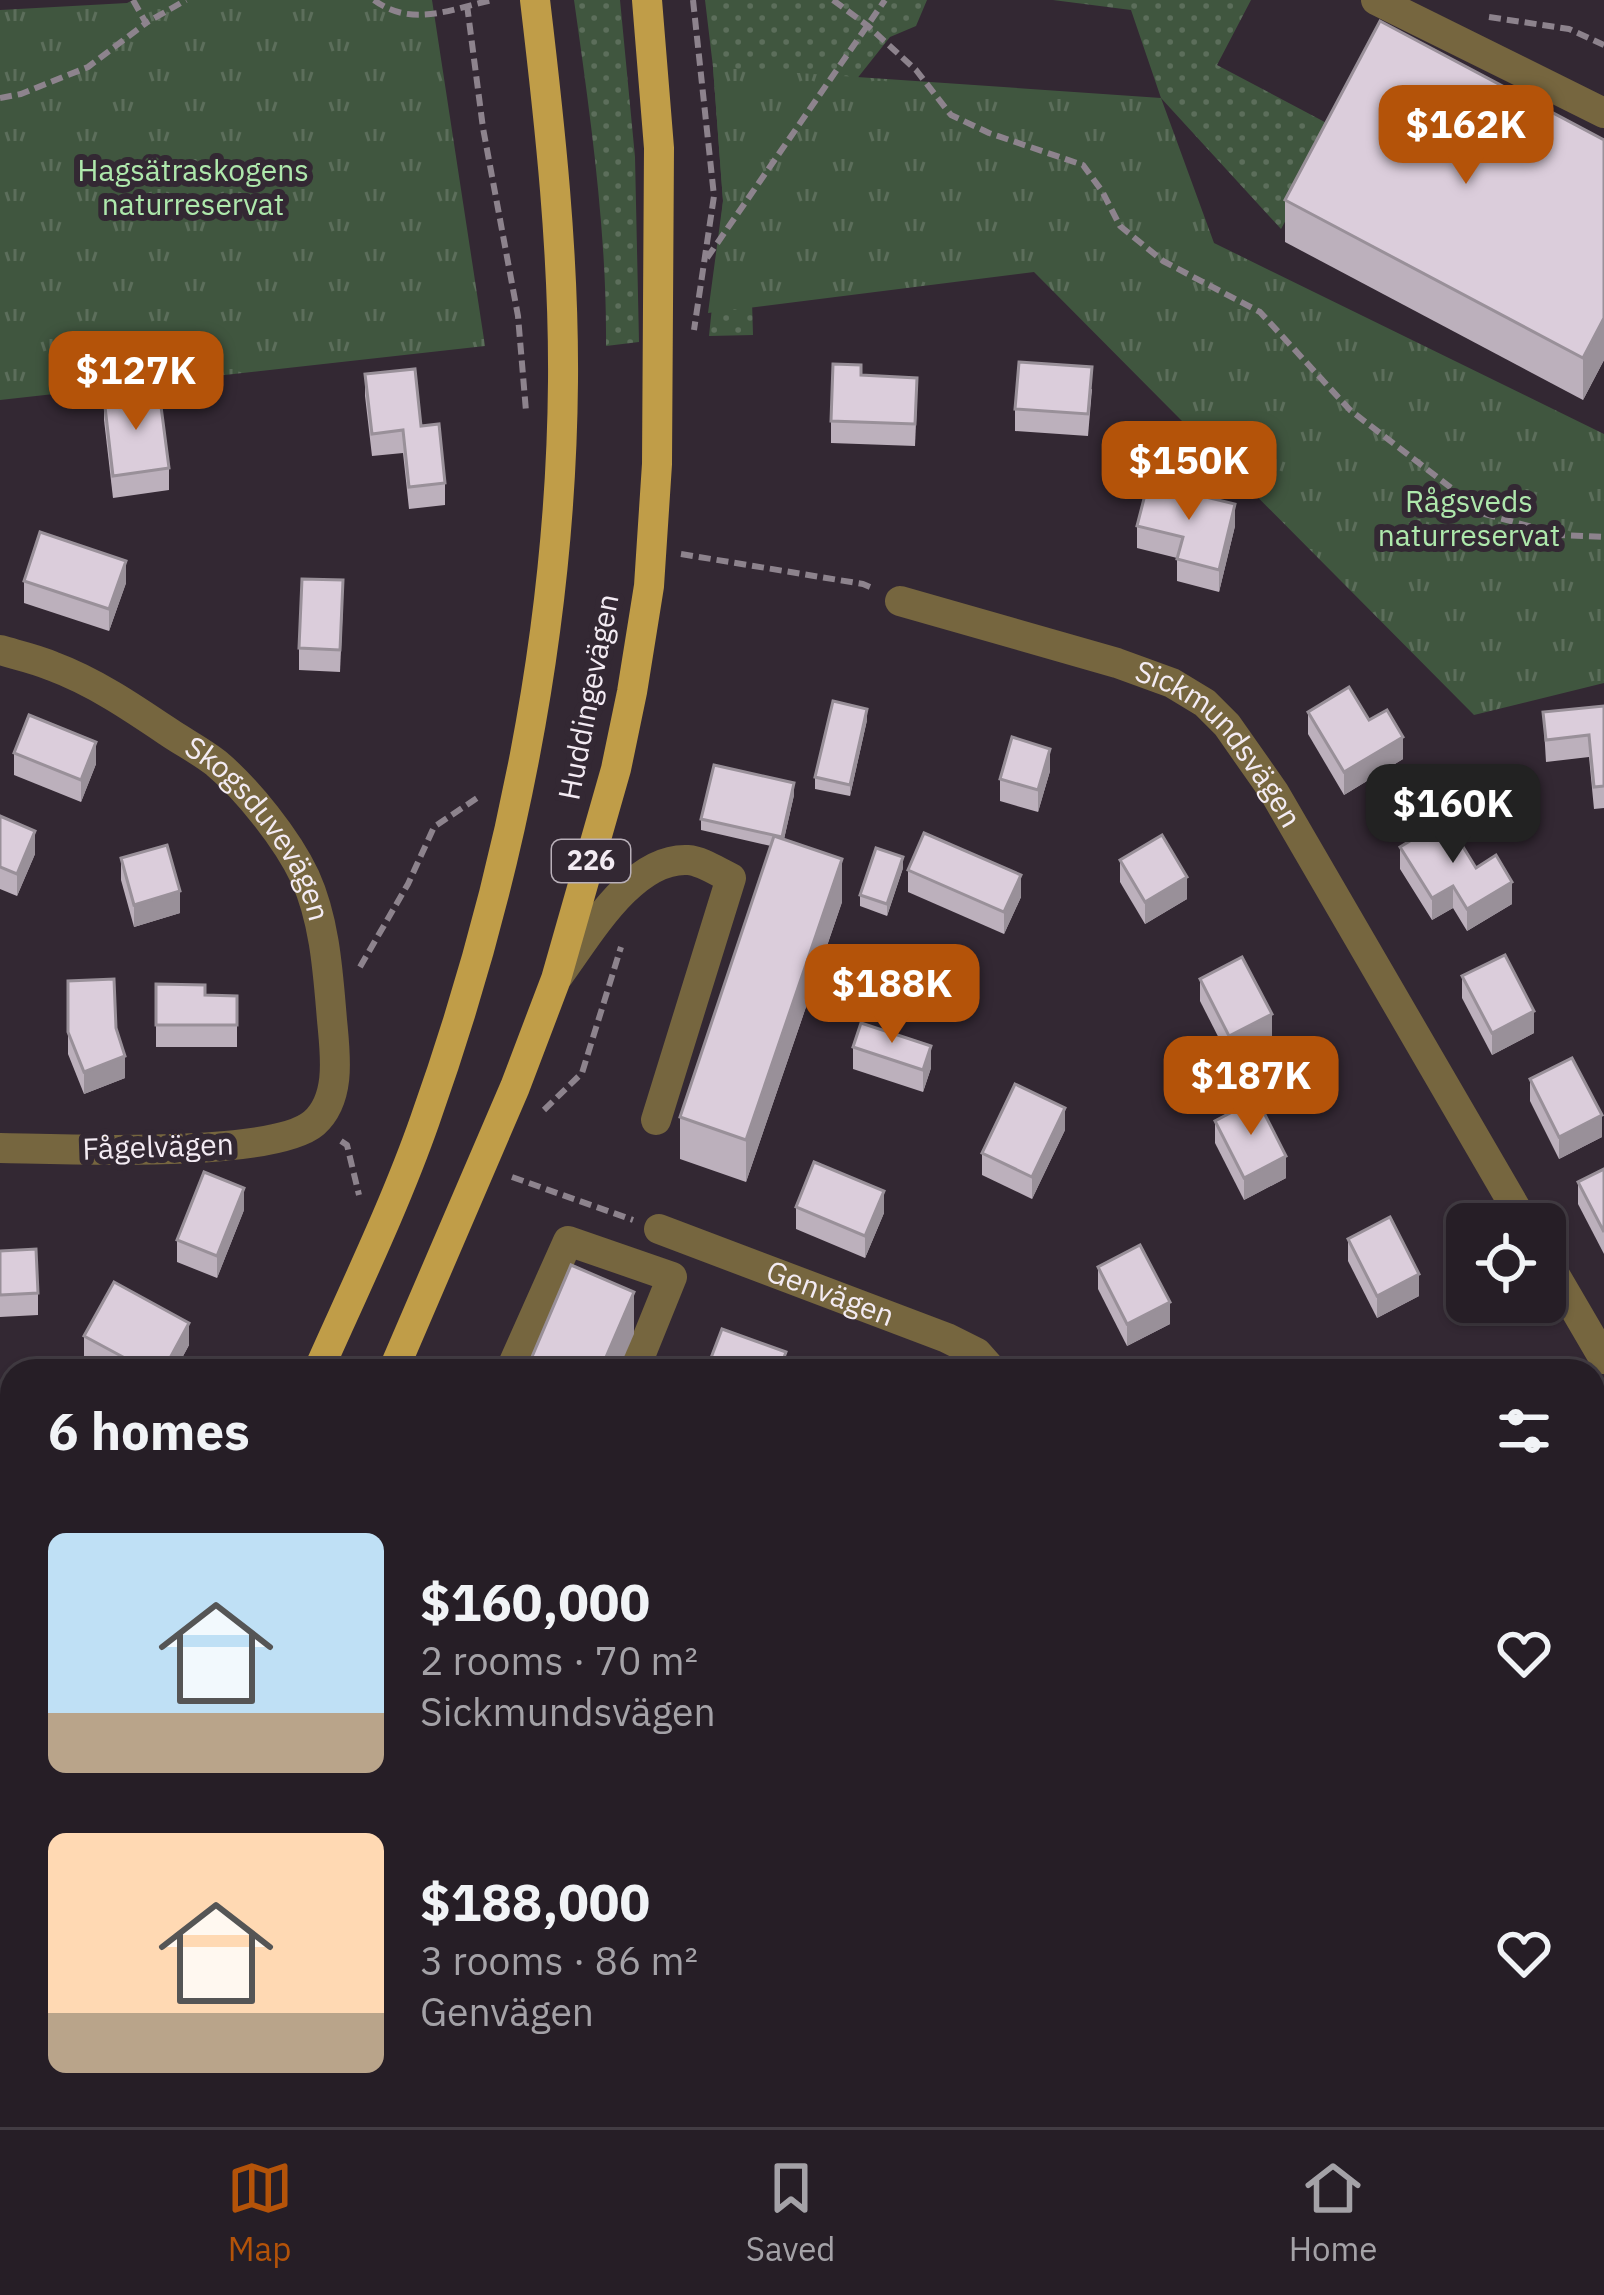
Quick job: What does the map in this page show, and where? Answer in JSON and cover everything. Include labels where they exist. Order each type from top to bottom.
[{"type":"main road","name":"Huddingevägen","points":[[323,1359],[424,1123],[469,985],[511,815],[543,639],[563,382],[557,224],[535,0]]},
{"type":"main road","name":"Huddingevägen","points":[[398,1359],[556,979],[616,769],[649,586],[657,464],[659,172],[647,0]]},
{"type":"street","points":[[1376,0],[1604,113]]},
{"type":"street","name":"Sickmundsvägen","points":[[900,601],[1117,663],[1172,683],[1205,703],[1227,725],[1274,792],[1514,1203]]},
{"type":"street","name":"Skogsduvevägen","points":[[0,650],[53,666],[117,698],[217,764],[280,832],[306,879],[320,922],[331,1003],[334,1082],[330,1098],[312,1124]]},
{"type":"street","points":[[556,979],[618,896],[640,877],[669,862],[692,860],[731,878],[656,1120]]},
{"type":"street","name":"Fågelvägen","points":[[0,1148],[243,1145],[292,1136],[312,1124]]},
{"type":"street","name":"Genvägen","points":[[659,1229],[946,1338],[982,1359]]},
{"type":"street","points":[[515,1359],[568,1241],[672,1277],[639,1359]]},
{"type":"street","points":[[1566,1294],[1604,1359]]},
{"type":"path","points":[[133,0],[146,23]]},
{"type":"path","points":[[0,98],[88,67],[186,0]]},
{"type":"path","points":[[374,0],[398,15],[422,16],[493,0]]},
{"type":"path","points":[[692,346],[714,196],[693,0]]},
{"type":"path","points":[[833,0],[916,70],[950,115],[1083,165],[1120,226],[1163,261],[1260,313],[1350,410],[1486,514],[1561,536],[1604,537]]},
{"type":"path","points":[[705,261],[885,0]]},
{"type":"path","points":[[467,5],[483,128],[518,316],[526,409]]},
{"type":"path","points":[[1472,9],[1490,17],[1569,28],[1604,45]]},
{"type":"path","points":[[681,554],[863,584],[900,601]]},
{"type":"path","points":[[331,1003],[359,969],[408,884],[434,827],[490,790],[485,810]]},
{"type":"path","points":[[312,1124],[347,1145],[361,1208],[369,1186]]},
{"type":"path","points":[[512,1178],[659,1229]]},
{"type":"green space","name":"Hagsätraskogens naturreservat","points":[[133,0],[432,0],[485,346],[0,400],[0,10]]},
{"type":"green space","points":[[574,0],[620,0],[635,157],[639,342],[606,346],[601,216]]},
{"type":"green space","points":[[705,0],[927,0],[916,26],[890,37],[852,85],[750,234],[753,335],[709,336],[723,201]]},
{"type":"green space","points":[[1053,0],[1251,0],[1217,65],[1336,128],[1281,229],[1161,98],[1131,10]]},
{"type":"green space","name":"Rågsveds naturreservat","points":[[713,67],[1161,98],[1214,243],[1604,434],[1604,683],[1474,715],[1034,272],[708,313],[723,201]]},
{"type":"building","points":[[1380,21],[1604,140],[1604,318],[1583,358],[1285,200]]},
{"type":"building","points":[[1019,362],[1092,367],[1088,414],[1015,409]]},
{"type":"building","points":[[833,364],[861,365],[861,375],[917,378],[915,424],[831,421]]},
{"type":"building","points":[[415,369],[421,426],[439,424],[445,483],[409,487],[403,430],[372,434],[365,374]]},
{"type":"building","points":[[159,391],[169,468],[113,476],[104,398]]},
{"type":"building","points":[[1148,483],[1235,504],[1219,570],[1177,559],[1183,537],[1137,526]]},
{"type":"building","points":[[40,532],[126,561],[109,609],[24,581]]},
{"type":"building","points":[[302,579],[343,580],[340,650],[299,648]]},
{"type":"building","points":[[1349,687],[1369,720],[1387,710],[1403,737],[1344,772],[1308,712]]},
{"type":"building","points":[[833,701],[867,709],[850,785],[815,777]]},
{"type":"building","points":[[1604,706],[1604,786],[1594,787],[1589,735],[1546,740],[1543,712]]},
{"type":"building","points":[[29,715],[96,742],[81,780],[14,753]]},
{"type":"building","points":[[1012,737],[1050,749],[1038,790],[1000,779]]},
{"type":"building","points":[[714,765],[794,783],[782,837],[701,819]]},
{"type":"building","points":[[0,816],[35,831],[17,874],[0,867]]},
{"type":"building","points":[[1446,819],[1476,868],[1496,855],[1512,882],[1467,909],[1453,886],[1432,898],[1400,847]]},
{"type":"building","points":[[924,833],[1021,875],[1004,912],[908,870]]},
{"type":"building","points":[[1162,835],[1187,877],[1145,902],[1120,860]]},
{"type":"building","points":[[774,836],[842,859],[746,1140],[680,1117]]},
{"type":"building","points":[[167,845],[180,891],[134,905],[121,858]]},
{"type":"building","points":[[876,848],[903,857],[887,904],[860,895]]},
{"type":"building","points":[[1505,955],[1534,1011],[1492,1033],[1462,976]]},
{"type":"building","points":[[1242,957],[1272,1014],[1229,1036],[1200,979]]},
{"type":"building","points":[[114,979],[116,1028],[125,1056],[84,1072],[68,1032],[68,981]]},
{"type":"building","points":[[156,984],[205,985],[205,995],[237,996],[237,1025],[156,1025]]},
{"type":"building","points":[[861,1023],[931,1046],[923,1070],[853,1047]]},
{"type":"building","points":[[1572,1058],[1602,1115],[1559,1137],[1530,1079]]},
{"type":"building","points":[[1015,1084],[1065,1108],[1032,1177],[982,1153]]},
{"type":"building","points":[[1257,1099],[1286,1156],[1244,1178],[1215,1121]]},
{"type":"building","points":[[814,1162],[884,1191],[865,1236],[796,1207]]},
{"type":"building","points":[[1604,1169],[1604,1232],[1578,1182]]},
{"type":"building","points":[[204,1172],[244,1188],[217,1256],[177,1240]]},
{"type":"building","points":[[1390,1217],[1419,1274],[1377,1296],[1348,1239]]},
{"type":"building","points":[[1140,1245],[1170,1302],[1127,1324],[1098,1267]]},
{"type":"building","points":[[36,1249],[38,1293],[0,1295],[0,1251]]},
{"type":"building","points":[[571,1265],[634,1292],[605,1359],[531,1359]]},
{"type":"building","points":[[114,1282],[189,1323],[170,1359],[127,1359],[84,1336]]},
{"type":"building","points":[[722,1329],[786,1352],[783,1359],[711,1359]]}]
